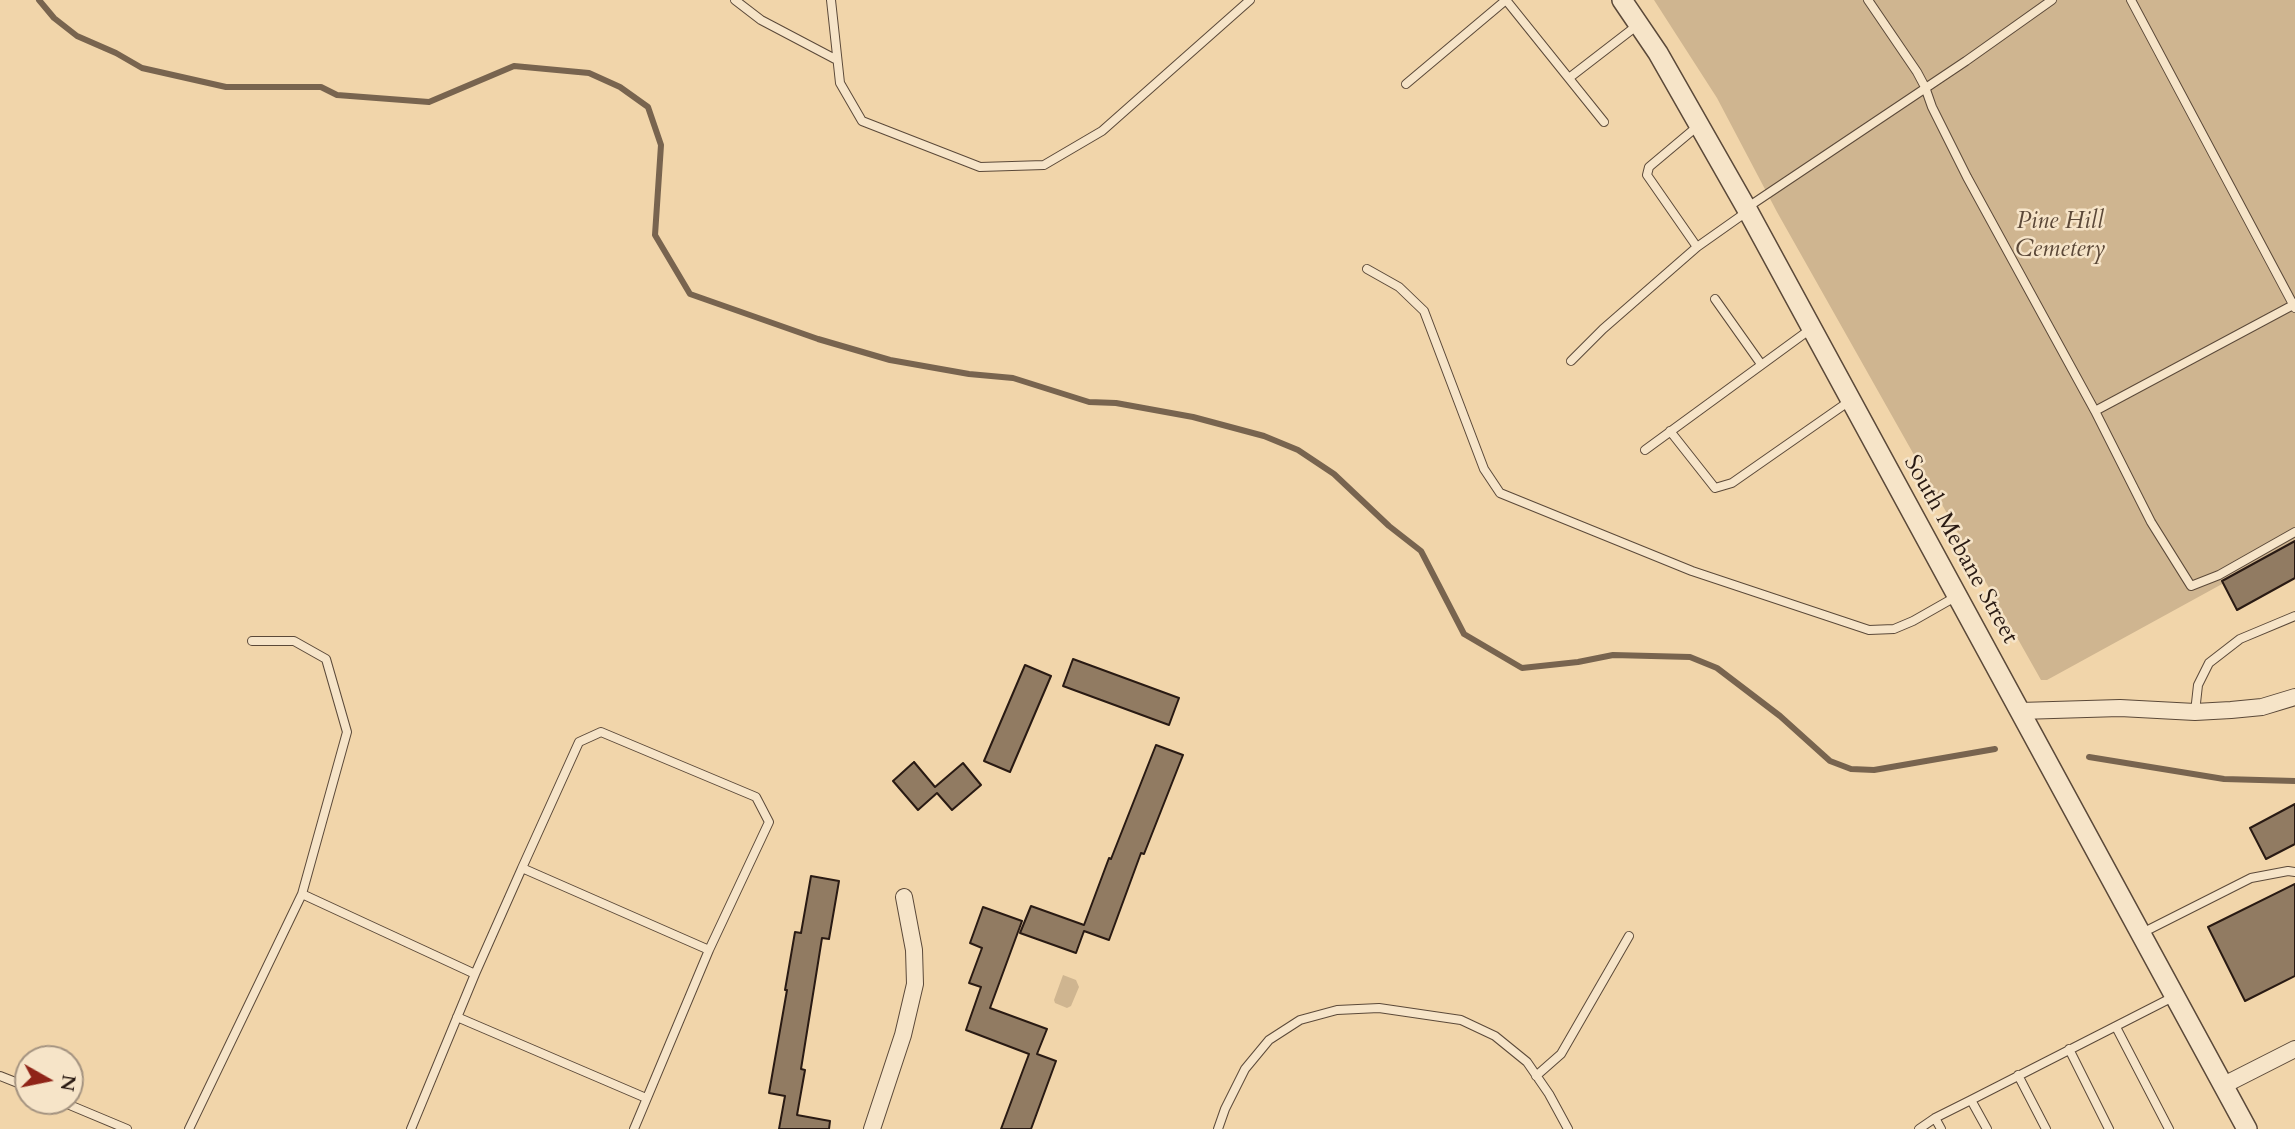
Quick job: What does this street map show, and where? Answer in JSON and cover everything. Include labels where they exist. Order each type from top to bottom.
[{"type":"street","name":"South Mebane Street","points":[[1622,0],[1658,53],[1747,210],[2247,1129]]},
{"type":"street","points":[[2020,711],[2120,708],[2195,712],[2262,707],[2295,697]]},
{"type":"street","points":[[872,1129],[903,1035],[915,984],[914,950],[904,897]]},
{"type":"street","points":[[2224,1085],[2295,1049]]},
{"type":"lane","points":[[736,0],[761,20],[837,60]]},
{"type":"lane","points":[[831,0],[840,83],[862,121],[980,167],[1044,164],[1102,131],[1250,0]]},
{"type":"lane","points":[[1406,84],[1506,0],[1604,122]]},
{"type":"lane","points":[[1868,0],[1926,87],[1931,107],[1967,177],[2095,411],[2151,522],[2191,586],[2219,575],[2295,532]]},
{"type":"lane","points":[[1571,361],[1603,329],[1698,247],[1747,210],[2052,0]]},
{"type":"lane","points":[[2095,411],[2294,305],[2131,0]]},
{"type":"lane","points":[[1569,78],[1639,24]]},
{"type":"lane","points":[[1698,247],[1647,175],[1649,167],[1699,125]]},
{"type":"lane","points":[[1367,269],[1399,287],[1424,311],[1484,469],[1500,493],[1692,571],[1869,630],[1894,629],[1957,596]]},
{"type":"lane","points":[[1715,299],[1761,364]]},
{"type":"lane","points":[[1645,450],[1812,328]]},
{"type":"lane","points":[[1670,431],[1715,488],[1732,483],[1851,400]]},
{"type":"lane","points":[[2195,712],[2198,685],[2208,663],[2240,639],[2295,616]]},
{"type":"lane","points":[[190,1129],[302,894],[347,732],[326,659],[294,641],[252,641]]},
{"type":"lane","points":[[411,1129],[475,974],[579,742],[601,732],[756,797],[769,822],[709,950],[634,1129]]},
{"type":"lane","points":[[522,868],[709,950]]},
{"type":"lane","points":[[2140,934],[2251,878],[2295,872]]},
{"type":"lane","points":[[302,894],[475,974]]},
{"type":"lane","points":[[1536,1076],[1561,1054],[1629,936]]},
{"type":"lane","points":[[1919,1129],[1935,1118],[2175,996]]},
{"type":"lane","points":[[1218,1129],[1245,1069],[1269,1040],[1300,1020],[1336,1010],[1379,1008],[1461,1020],[1495,1036],[1527,1062],[1568,1129]]},
{"type":"lane","points":[[457,1017],[646,1098]]},
{"type":"lane","points":[[2116,1027],[2169,1129]]},
{"type":"lane","points":[[2069,1049],[2109,1129]]},
{"type":"lane","points":[[2018,1075],[2046,1129]]},
{"type":"lane","points":[[1971,1100],[1987,1129]]},
{"type":"lane","points":[[84,1111],[127,1129]]},
{"type":"lane","points":[[1935,1118],[1941,1129]]},
{"type":"green space","name":"Pine Hill Cemetery","points":[[1654,0],[2295,0],[2295,544],[2047,680],[2041,680],[1777,212],[1717,98]]},
{"type":"green space","points":[[1063,975],[1076,980],[1079,987],[1071,1006],[1067,1008],[1054,1000]]},
{"type":"building","points":[[2295,541],[2295,578],[2237,610],[2222,581]]},
{"type":"building","points":[[1073,659],[1179,698],[1169,725],[1063,686]]},
{"type":"building","points":[[1025,665],[1051,676],[1010,772],[984,761]]},
{"type":"building","points":[[1156,745],[1183,755],[1144,854],[1141,853],[1109,940],[1084,931],[1076,953],[1020,933],[1031,906],[1084,925]]},
{"type":"building","points":[[914,762],[935,787],[963,763],[981,785],[952,810],[937,793],[918,810],[893,781]]},
{"type":"building","points":[[2295,804],[2295,844],[2266,859],[2250,828]]},
{"type":"building","points":[[811,876],[839,881],[829,939],[822,938],[801,1069],[805,1070],[797,1115],[830,1121],[829,1129],[779,1129],[785,1096],[769,1093],[795,932],[801,933]]},
{"type":"building","points":[[2295,884],[2295,976],[2245,1001],[2208,927]]},
{"type":"building","points":[[983,907],[1022,921],[990,1008],[1047,1029],[1037,1054],[1056,1061],[1031,1129],[1001,1129],[1029,1054],[966,1030],[981,987],[969,983],[982,948],[970,943]]},
{"type":"waterway","points":[[39,0],[54,18],[77,36],[142,68],[226,87],[321,87],[337,95],[429,102],[514,66],[589,73],[620,87],[648,107],[661,145],[655,235],[690,294],[818,339],[890,360],[969,374],[1013,378],[1089,402],[1116,403],[1193,417],[1264,436],[1298,450],[1334,474],[1389,526],[1421,551],[1464,634],[1522,668],[1613,655],[1690,657],[1717,668],[1780,716],[1830,761],[1851,769],[1874,770],[1995,749]]},
{"type":"waterway","points":[[2089,757],[2224,779],[2295,781]]}]
